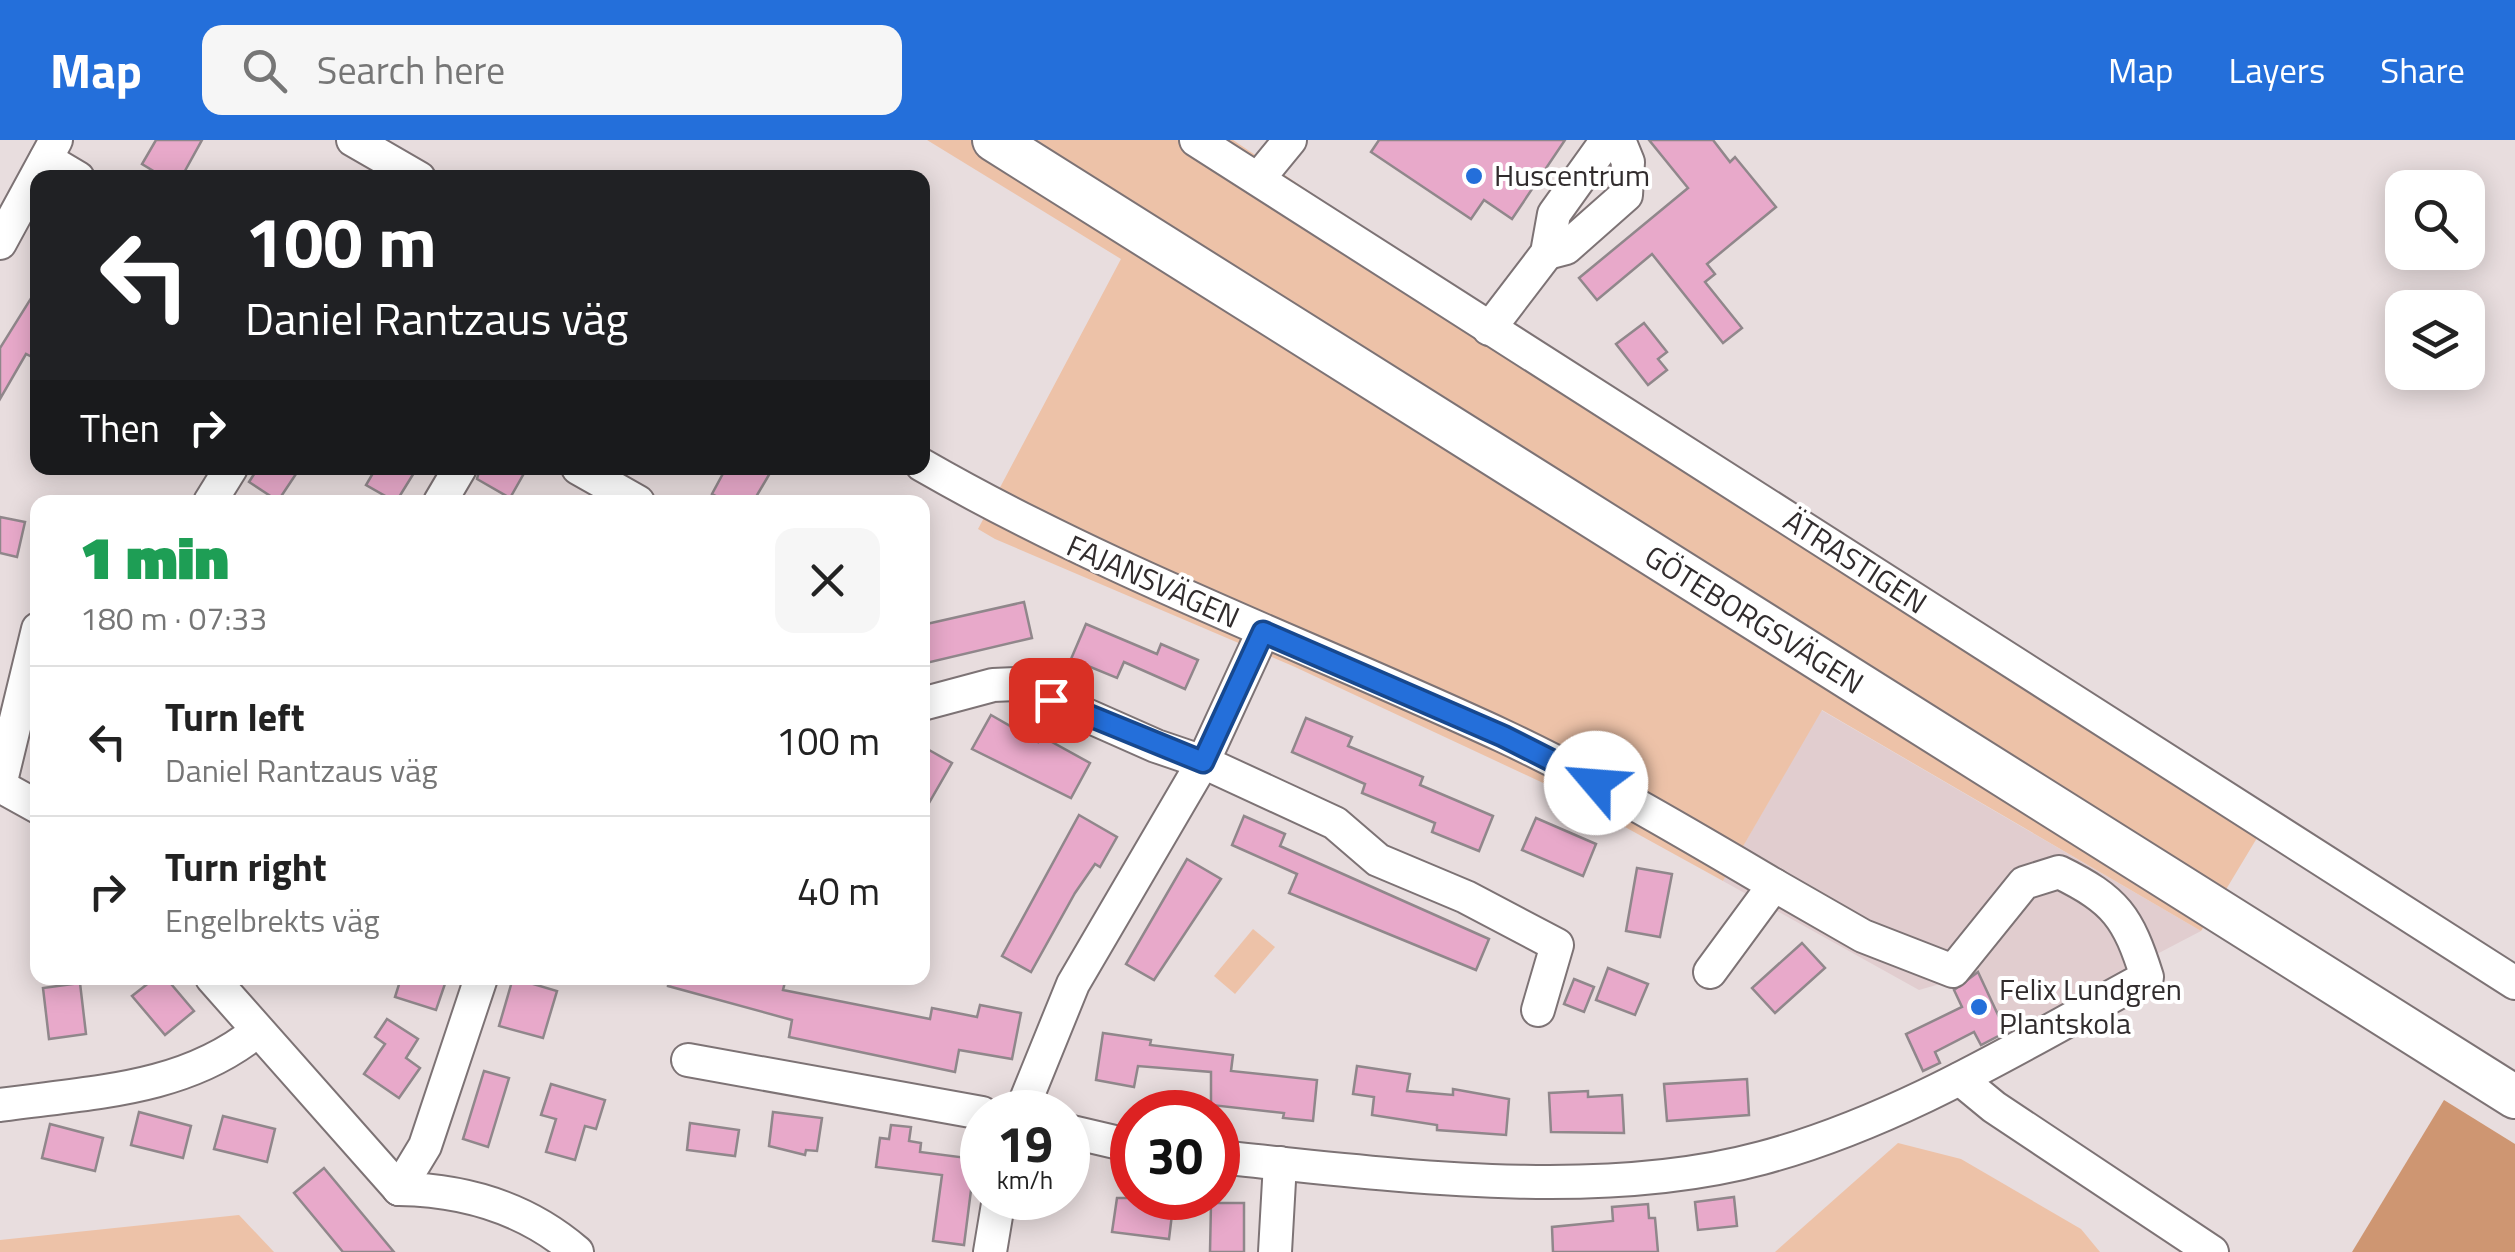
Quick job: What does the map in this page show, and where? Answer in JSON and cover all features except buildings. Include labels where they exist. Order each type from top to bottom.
[{"type":"main road","name":"GÖTEBORGSVÄGEN","points":[[994,140],[2515,1097]]},
{"type":"street","points":[[353,140],[406,170]]},
{"type":"street","name":"ÄTRASTIGEN","points":[[1196,140],[2515,982]]},
{"type":"street","points":[[1258,179],[1290,140]]},
{"type":"street","points":[[1489,328],[1548,253],[1554,214],[1607,140]]},
{"type":"street","points":[[1548,253],[1566,248],[1626,195],[1628,162],[1620,140]]},
{"type":"street","points":[[51,150],[70,170]]},
{"type":"street","points":[[0,243],[30,188]]},
{"type":"street","name":"FAJANSVÄGEN","points":[[930,469],[1140,580],[1503,736],[1628,799],[1863,936],[1953,970],[2024,883],[2058,872],[2096,890],[2124,916],[2147,977],[1960,1078]]},
{"type":"street","points":[[590,475],[626,495]]},
{"type":"street","points":[[1030,1090],[1073,984],[1203,762],[1263,632]]},
{"type":"street","points":[[30,662],[0,785],[30,802]]},
{"type":"street","points":[[930,702],[993,684],[1016,684],[1156,746],[1203,762],[1335,823],[1378,860],[1466,897],[1557,945],[1538,1010]]},
{"type":"street","points":[[1710,972],[1774,885]]},
{"type":"street","points":[[218,985],[399,1189],[438,1190],[484,1199],[557,1235],[577,1252]]},
{"type":"street","points":[[399,1189],[425,1146],[479,985]]},
{"type":"street","points":[[0,1105],[174,1079],[227,1056],[256,1032]]},
{"type":"street","points":[[688,1060],[960,1109]]},
{"type":"street","points":[[1240,1159],[1544,1182],[1716,1167],[1762,1158],[1875,1120],[1960,1078],[1994,1107],[2212,1252]]},
{"type":"street","points":[[1275,1252],[1280,1163]]},
{"type":"street","points":[[990,1252],[995,1220]]},
{"type":"shaded area","points":[[927,140],[1233,140],[2260,833],[2201,931],[1822,710],[1723,881],[1556,789],[1295,667],[995,539],[978,529],[1121,259]]},
{"type":"shaded area","points":[[1821,710],[2201,931],[1981,1046],[1950,981],[1919,990],[1723,881]]},
{"type":"shaded area","points":[[1253,929],[1275,947],[1235,994],[1214,976]]},
{"type":"shaded area","points":[[2444,1100],[2515,1144],[2515,1252],[2352,1252]]},
{"type":"shaded area","points":[[1898,1143],[1961,1159],[2081,1229],[2100,1252],[1775,1252]]},
{"type":"shaded area","points":[[239,1215],[274,1252],[0,1252],[0,1240]]},
{"type":"place","name":"Huscentrum","points":[[1474,176]]},
{"type":"place","name":"Felix Lundgren Plantskola","points":[[1979,1007]]},
{"type":"route","points":[[1051,700],[1203,762],[1263,632],[1503,736],[1596,783]]}]
